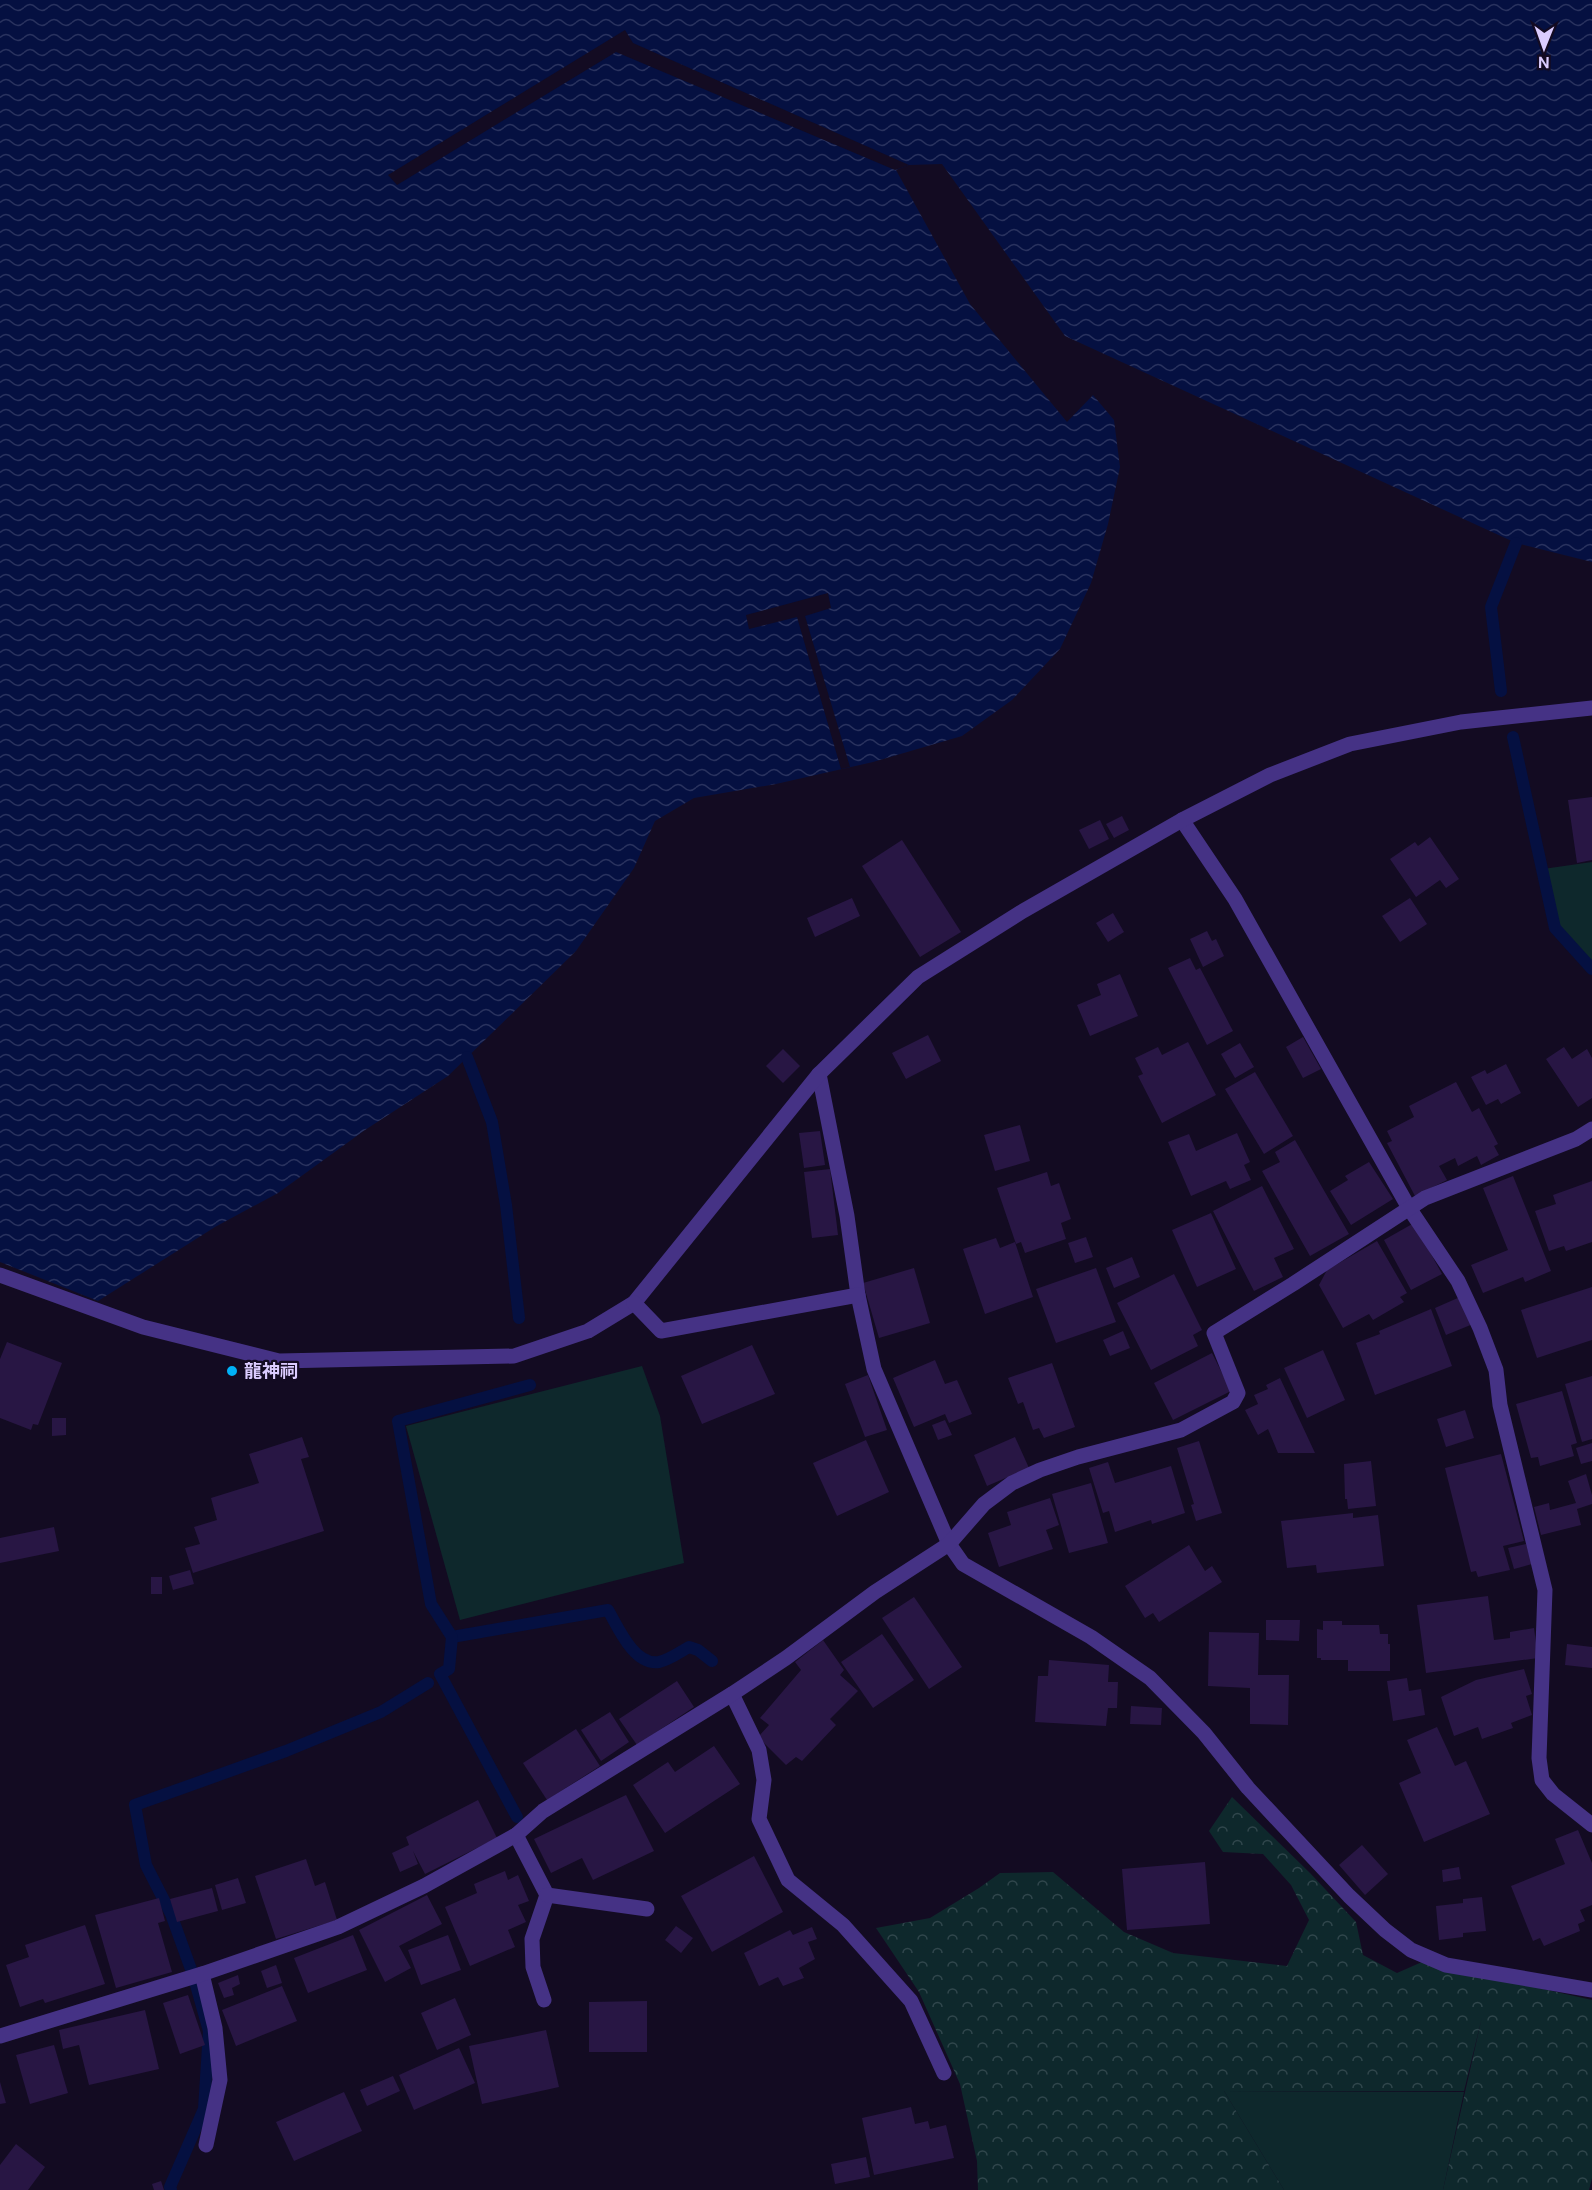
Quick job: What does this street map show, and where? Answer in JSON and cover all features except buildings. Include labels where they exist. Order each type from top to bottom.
[{"type":"street","points":[[0,1275],[143,1327],[279,1361],[514,1356],[588,1331],[634,1303],[819,1074],[918,977],[1023,911],[1182,820],[1270,775],[1350,744],[1461,722],[1592,708]]},
{"type":"street","points":[[1182,820],[1235,899],[1409,1208],[1458,1281],[1480,1328],[1496,1370],[1500,1405],[1545,1590],[1539,1758],[1542,1780],[1553,1794],[1592,1825]]},
{"type":"street","points":[[819,1074],[847,1216],[858,1295],[874,1369],[949,1544],[963,1564],[1091,1637],[1150,1678],[1204,1733],[1248,1788],[1349,1896],[1385,1930],[1412,1950],[1446,1965],[1592,1990]]},
{"type":"street","points":[[0,2036],[202,1974],[338,1927],[424,1886],[516,1835],[543,1811],[732,1694],[786,1658],[875,1592],[949,1544],[984,1504],[1012,1483],[1040,1470],[1078,1457],[1181,1430],[1233,1402],[1238,1393],[1214,1333],[1425,1198],[1576,1139],[1592,1129]]},
{"type":"street","points":[[634,1303],[661,1331],[858,1295]]},
{"type":"street","points":[[732,1694],[759,1750],[764,1780],[759,1819],[788,1880],[843,1925],[911,2001],[944,2073]]},
{"type":"street","points":[[516,1835],[547,1895],[532,1939],[533,1968],[544,2000]]},
{"type":"street","points":[[547,1895],[647,1909]]},
{"type":"street","points":[[202,1974],[215,2028],[220,2080],[206,2145]]},
{"type":"green space","points":[[1592,862],[1592,969],[1555,928],[1543,869]]},
{"type":"green space","points":[[642,1366],[660,1416],[684,1563],[460,1620],[406,1426]]},
{"type":"green space","points":[[1232,1797],[1310,1873],[1356,1922],[1363,1955],[1397,1973],[1422,1962],[1592,2000],[1592,2178],[1589,2190],[1443,2190],[1482,2017],[1464,2091],[1224,2091],[1284,2190],[978,2190],[977,2161],[960,2084],[919,1992],[876,1928],[930,1918],[1000,1873],[1053,1872],[1124,1932],[1173,1953],[1287,1966],[1309,1920],[1291,1885],[1263,1854],[1223,1852],[1209,1831]]},
{"type":"green space","points":[[1224,2091],[1464,2092],[1443,2190],[1284,2190]]},
{"type":"water","points":[[0,0],[1592,0],[1592,562],[1516,543],[1065,336],[942,164],[909,165],[896,170],[970,304],[1067,422],[1093,395],[1114,420],[1120,467],[1108,524],[1091,583],[1060,649],[1012,700],[962,736],[873,762],[776,784],[694,798],[655,821],[634,868],[576,951],[448,1076],[365,1130],[278,1193],[215,1227],[98,1301],[0,1262]]},
{"type":"pier","points":[[625,30],[633,43],[909,165],[895,170],[616,52],[397,185],[388,175]]},
{"type":"pier","points":[[828,593],[831,608],[805,616],[850,767],[841,769],[797,617],[749,629],[746,615]]},
{"type":"waterway","points":[[1501,691],[1491,607],[1516,543]]},
{"type":"waterway","points":[[1513,737],[1555,928],[1592,969]]},
{"type":"waterway","points":[[467,1057],[492,1122],[506,1205],[519,1318]]},
{"type":"waterway","points":[[517,1817],[440,1674],[449,1669],[452,1637],[431,1604],[398,1421],[530,1385]]},
{"type":"waterway","points":[[452,1637],[608,1610],[628,1644],[642,1658],[650,1662],[671,1658],[689,1647],[698,1650],[712,1661]]},
{"type":"waterway","points":[[192,1972],[171,1914],[146,1865],[135,1805],[286,1751],[381,1712],[428,1683]]},
{"type":"waterway","points":[[171,2190],[170,2187],[204,2109],[209,2031],[196,1985]]},
{"type":"place","name":"龍神祠","points":[[232,1371]]}]
